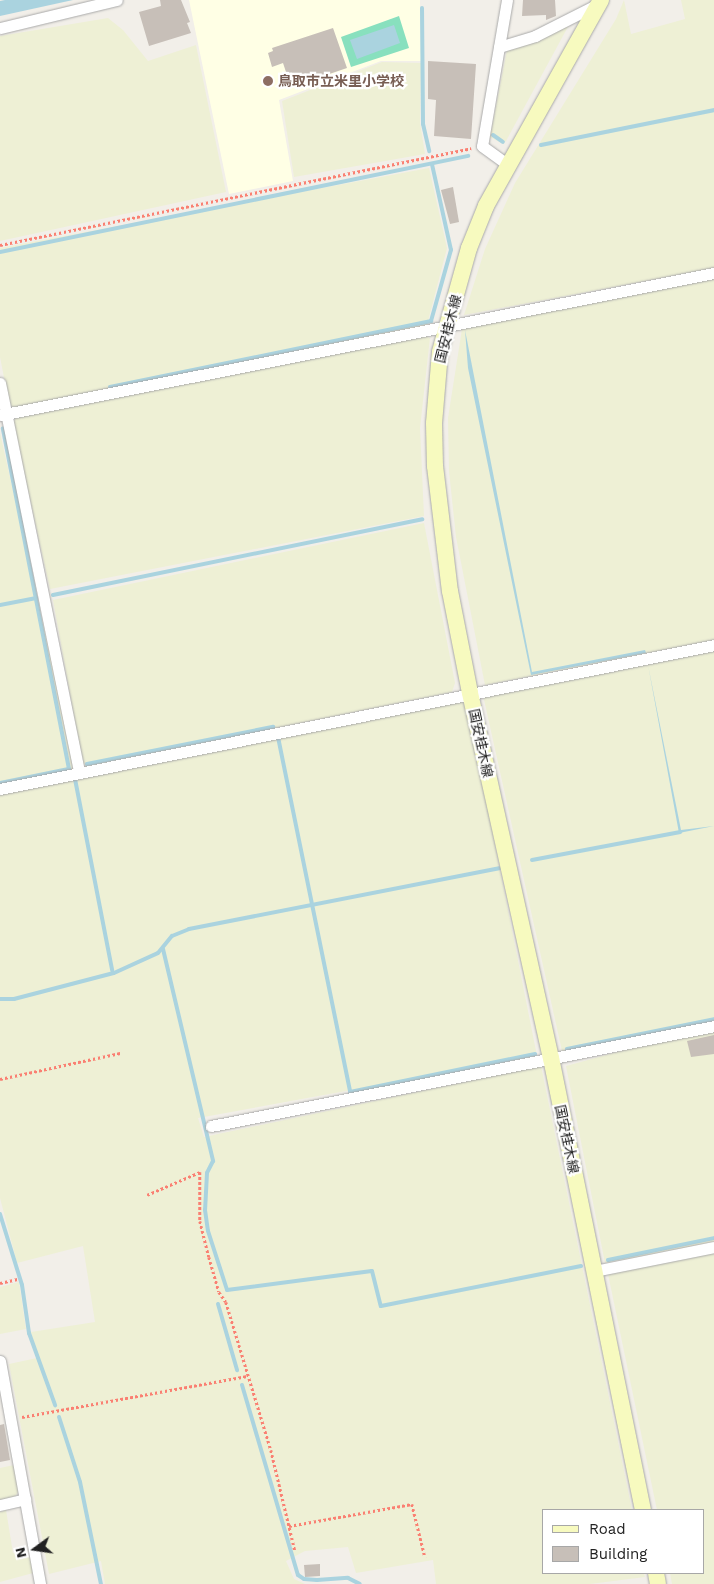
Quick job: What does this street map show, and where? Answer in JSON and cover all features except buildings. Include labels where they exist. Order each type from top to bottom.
[{"type":"main road","name":"国安桂木線","points":[[600,2],[486,206],[469,248],[440,352],[436,388],[435,466],[450,591],[470,693],[551,1058],[643,1509]]},
{"type":"street","points":[[0,28],[117,0]]},
{"type":"street","points":[[507,0],[482,146],[508,165]]},
{"type":"street","points":[[499,46],[535,36],[600,2]]},
{"type":"street","points":[[3,414],[714,273]]},
{"type":"street","points":[[0,383],[3,414],[79,773]]},
{"type":"street","points":[[0,789],[714,644]]},
{"type":"street","points":[[211,1126],[714,1026]]},
{"type":"street","points":[[594,1271],[714,1247]]},
{"type":"street","points":[[0,1361],[40,1584]]},
{"type":"street","points":[[0,1505],[25,1499]]},
{"type":"path","points":[[0,245],[482,146]]},
{"type":"path","points":[[0,1079],[120,1053]]},
{"type":"path","points":[[147,1195],[200,1172],[200,1221],[271,1450],[295,1551]]},
{"type":"path","points":[[0,1283],[18,1278]]},
{"type":"path","points":[[11,1419],[247,1376]]},
{"type":"path","points":[[289,1526],[412,1504],[425,1557]]},
{"type":"shaded area","name":"鳥取市立米里小学校","points":[[189,0],[420,0],[421,61],[381,61],[279,100],[293,181],[229,194]]},
{"type":"shaded area","points":[[624,0],[631,34],[685,19],[681,0],[714,0],[714,268],[464,315],[485,249],[515,183],[616,19]]},
{"type":"shaded area","points":[[108,18],[123,30],[148,61],[196,45],[226,192],[0,241],[0,36]]},
{"type":"shaded area","points":[[570,23],[506,141],[503,144],[490,137],[507,50]]},
{"type":"shaded area","points":[[382,62],[421,63],[420,123],[425,154],[294,177],[282,101]]},
{"type":"shaded area","points":[[429,168],[447,248],[427,325],[13,408],[9,403],[0,357],[0,248]]},
{"type":"shaded area","points":[[714,278],[714,640],[485,685],[456,537],[449,471],[448,418],[462,329]]},
{"type":"shaded area","points":[[420,334],[430,338],[420,428],[424,516],[50,589],[13,423],[16,418]]},
{"type":"shaded area","points":[[0,433],[74,761],[73,770],[0,783]]},
{"type":"shaded area","points":[[424,523],[455,683],[452,692],[86,767],[82,760],[53,600]]},
{"type":"shaded area","points":[[714,649],[714,1023],[562,1051],[483,695]]},
{"type":"shaded area","points":[[462,701],[468,709],[537,1056],[198,1118],[204,1137],[541,1066],[632,1509],[542,1509],[542,1574],[644,1574],[645,1577],[590,1584],[436,1584],[433,1560],[356,1573],[348,1547],[305,1551],[286,1561],[294,1579],[305,1584],[105,1584],[101,1561],[49,1574],[9,1364],[37,1358],[31,1332],[95,1322],[83,1246],[17,1263],[0,1198],[0,793]]},
{"type":"shaded area","points":[[714,1031],[714,1242],[605,1263],[566,1066],[654,1042]]},
{"type":"shaded area","points":[[714,1253],[714,1584],[672,1584],[670,1574],[704,1574],[704,1509],[657,1509],[608,1274]]},
{"type":"shaded area","points":[[19,1282],[26,1329],[0,1334],[0,1287]]},
{"type":"shaded area","points":[[14,1465],[19,1491],[13,1499],[0,1502],[0,1468]]},
{"type":"shaded area","points":[[6,1510],[13,1553],[20,1553],[21,1559],[30,1557],[33,1573],[0,1582],[0,1512]]},
{"type":"green space","points":[[399,16],[409,48],[351,67],[341,37]]},
{"type":"water","points":[[73,0],[0,16],[0,1]]},
{"type":"water","points":[[394,25],[400,43],[357,59],[350,40]]},
{"type":"water","points":[[465,330],[532,672],[645,650],[646,653],[531,675],[468,368]]},
{"type":"water","points":[[648,665],[681,830],[714,826],[679,833]]},
{"type":"waterway","points":[[422,8],[423,124],[429,151]]},
{"type":"waterway","points":[[541,145],[714,110]]},
{"type":"waterway","points":[[493,135],[503,142]]},
{"type":"waterway","points":[[0,252],[468,156]]},
{"type":"waterway","points":[[110,387],[431,321],[451,250],[432,164]]},
{"type":"waterway","points":[[0,783],[69,769],[3,428]]},
{"type":"waterway","points":[[53,595],[422,519]]},
{"type":"waterway","points":[[0,605],[36,598]]},
{"type":"waterway","points":[[87,764],[273,727]]},
{"type":"waterway","points":[[278,737],[350,1092],[535,1054]]},
{"type":"waterway","points":[[75,779],[112,970]]},
{"type":"waterway","points":[[532,860],[680,832]]},
{"type":"waterway","points":[[0,999],[14,999],[114,973],[158,953],[172,936],[189,929],[499,868]]},
{"type":"waterway","points":[[163,949],[213,1161],[207,1173],[205,1210],[208,1231],[227,1290],[372,1271],[381,1306],[581,1266]]},
{"type":"waterway","points":[[567,1049],[714,1019]]},
{"type":"waterway","points":[[0,1214],[22,1285],[29,1333],[55,1405]]},
{"type":"waterway","points":[[608,1260],[714,1238]]},
{"type":"waterway","points":[[218,1304],[237,1370]]},
{"type":"waterway","points":[[242,1385],[298,1575],[304,1579],[317,1580],[348,1578],[360,1584]]},
{"type":"waterway","points":[[59,1417],[80,1482],[101,1584]]},
{"type":"place","name":"鳥取市立米里小学校","points":[[268,81]]}]
